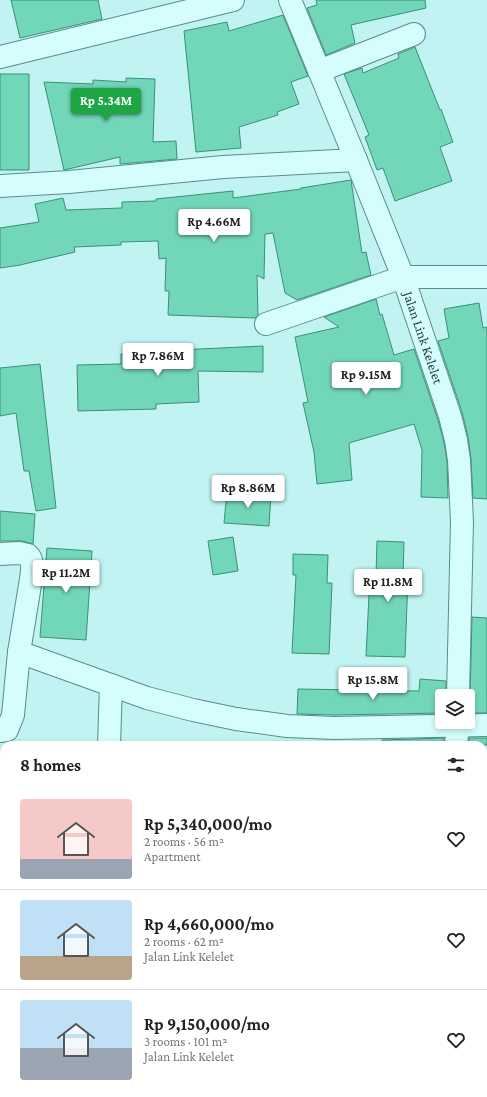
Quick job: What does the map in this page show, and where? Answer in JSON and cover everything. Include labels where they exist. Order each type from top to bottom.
[{"type":"street","points":[[0,57],[233,0]]},
{"type":"street","name":"Jalan Link Kelelet","points":[[290,0],[403,277],[450,416],[456,440],[459,460],[462,522],[458,689]]},
{"type":"street","points":[[319,71],[414,34]]},
{"type":"street","points":[[0,186],[69,182],[223,167],[356,160]]},
{"type":"street","points":[[266,324],[403,277],[487,277]]},
{"type":"street","points":[[0,554],[24,553],[30,556],[31,559],[31,579],[19,652],[13,715],[6,735]]},
{"type":"street","points":[[19,652],[148,698],[193,710],[236,719],[287,726],[457,731],[487,725]]},
{"type":"street","points":[[109,741],[111,686]]},
{"type":"building","points":[[11,0],[98,0],[102,19],[20,38]]},
{"type":"building","points":[[316,0],[425,0],[426,8],[351,25],[355,43],[326,55],[307,8],[317,5]]},
{"type":"building","points":[[283,15],[308,76],[291,82],[299,104],[277,112],[278,115],[239,127],[241,148],[196,152],[184,31],[227,22],[229,31]]},
{"type":"building","points":[[415,47],[453,142],[440,147],[452,181],[395,201],[383,168],[377,170],[365,137],[369,135],[344,74],[362,68],[363,73],[399,58],[398,54]]},
{"type":"building","points":[[0,74],[29,74],[29,170],[0,170]]},
{"type":"building","points":[[126,78],[155,79],[153,142],[176,141],[177,159],[120,164],[120,157],[64,170],[44,82],[93,84],[93,80],[126,82]]},
{"type":"building","points":[[351,180],[362,253],[366,252],[371,275],[297,300],[285,293],[273,233],[265,234],[264,279],[257,275],[258,315],[255,318],[168,315],[169,291],[165,291],[166,258],[159,259],[158,241],[121,242],[121,245],[74,247],[75,252],[20,265],[0,268],[0,228],[39,222],[35,204],[63,198],[66,210],[122,208],[122,202],[156,201],[156,199],[233,191],[233,198],[301,189]]},
{"type":"building","points":[[376,299],[394,355],[414,349],[444,442],[447,461],[448,498],[421,497],[422,450],[414,424],[349,443],[352,480],[317,484],[314,452],[303,403],[308,402],[295,337],[339,327],[324,317]]},
{"type":"building","points":[[479,303],[483,328],[487,327],[487,499],[473,498],[468,437],[462,412],[438,341],[449,338],[444,309]]},
{"type":"building","points":[[263,346],[263,372],[198,371],[199,402],[156,404],[156,409],[78,411],[77,365],[121,364],[121,354]]},
{"type":"building","points":[[40,364],[56,508],[36,511],[29,471],[24,471],[16,413],[0,416],[0,368]]},
{"type":"building","points":[[227,491],[271,494],[269,526],[224,523]]},
{"type":"building","points":[[0,511],[35,514],[33,544],[22,541],[0,541]]},
{"type":"building","points":[[233,537],[238,571],[213,575],[208,541]]},
{"type":"building","points":[[377,541],[404,542],[403,576],[408,577],[405,657],[366,656],[370,575],[376,575]]},
{"type":"building","points":[[47,548],[92,551],[86,640],[40,637]]},
{"type":"building","points":[[293,554],[328,555],[327,583],[332,583],[329,654],[292,653],[296,575],[293,575]]},
{"type":"building","points":[[472,617],[487,618],[487,713],[475,713],[475,689],[470,689]]},
{"type":"building","points":[[420,679],[446,681],[446,689],[435,689],[435,713],[334,715],[297,714],[298,689],[419,691]]},
{"type":"building","points":[[444,738],[444,741],[382,740]]},
{"type":"building","points":[[469,738],[487,738],[487,741],[469,741]]}]
